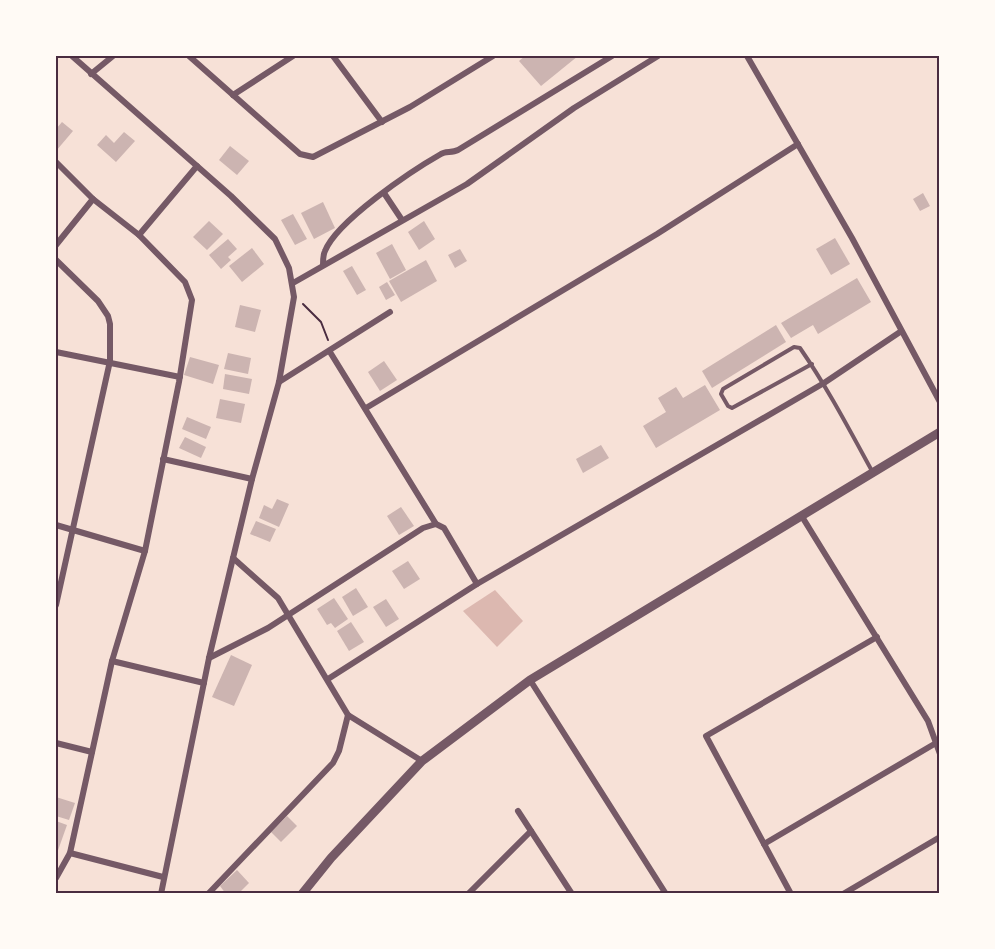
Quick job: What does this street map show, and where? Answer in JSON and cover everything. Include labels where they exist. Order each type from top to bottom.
[{"type":"street","points":[[72,56],[197,166],[275,239],[285,254],[293,283],[294,297],[279,382],[252,478],[209,658],[161,894]]},
{"type":"street","points":[[91,74],[113,56]]},
{"type":"street","points":[[189,56],[300,154],[309,157],[318,156],[382,122],[493,56]]},
{"type":"street","points":[[233,94],[294,56]]},
{"type":"street","points":[[333,56],[382,122]]},
{"type":"street","points":[[323,265],[325,252],[336,236],[364,208],[384,193],[444,152],[458,150],[612,56]]},
{"type":"street","points":[[293,283],[467,184],[574,108],[658,56]]},
{"type":"street","points":[[747,56],[852,237],[900,332],[939,402]]},
{"type":"street","points":[[366,408],[657,234],[798,144]]},
{"type":"street","points":[[56,162],[93,199],[139,235],[185,282],[192,295],[180,377],[145,551],[112,661],[70,853],[56,878]]},
{"type":"street","points":[[139,235],[197,166]]},
{"type":"street","points":[[384,193],[402,220]]},
{"type":"street","points":[[56,245],[93,199]]},
{"type":"street","points":[[56,260],[98,301],[108,316],[110,324],[110,362],[56,605]]},
{"type":"street","points":[[279,382],[330,352],[390,312]]},
{"type":"street","points":[[328,679],[477,584],[824,383],[900,332]]},
{"type":"street","points":[[56,352],[180,377]]},
{"type":"street","points":[[330,352],[436,524],[444,528],[477,584]]},
{"type":"street","points":[[302,894],[331,858],[422,761],[530,680],[939,432]]},
{"type":"street","points":[[163,459],[252,478]]},
{"type":"street","points":[[801,515],[928,721],[939,754]]},
{"type":"street","points":[[209,658],[268,628],[423,528],[436,524]]},
{"type":"street","points":[[56,525],[145,551]]},
{"type":"street","points":[[233,558],[278,598],[348,715],[422,761]]},
{"type":"street","points":[[791,894],[705,736],[877,637]]},
{"type":"street","points":[[112,661],[204,684]]},
{"type":"street","points":[[530,680],[666,894]]},
{"type":"street","points":[[208,894],[333,763],[339,751],[348,715]]},
{"type":"street","points":[[56,743],[92,752]]},
{"type":"street","points":[[764,844],[936,743]]},
{"type":"street","points":[[518,811],[571,893]]},
{"type":"street","points":[[468,894],[531,831]]},
{"type":"street","points":[[843,894],[939,837]]},
{"type":"street","points":[[70,853],[163,878]]},
{"type":"lane","points":[[812,364],[732,408],[728,406],[721,394],[723,389],[794,346],[800,348],[812,364],[824,383],[872,472]]},
{"type":"path","points":[[294,297],[321,322],[330,352]]},
{"type":"shaded area","points":[[495,590],[523,621],[497,647],[463,611]]},
{"type":"building","points":[[525,56],[578,56],[541,86],[519,61]]},
{"type":"building","points":[[62,122],[73,131],[56,151],[56,129]]},
{"type":"building","points":[[124,132],[135,141],[116,162],[97,145],[106,135],[114,143]]},
{"type":"building","points":[[230,146],[249,161],[237,175],[219,160]]},
{"type":"building","points":[[923,193],[930,206],[920,211],[913,199]]},
{"type":"building","points":[[323,202],[335,228],[314,239],[301,213]]},
{"type":"building","points":[[293,214],[307,239],[295,245],[281,220]]},
{"type":"building","points":[[209,221],[223,234],[207,250],[193,237]]},
{"type":"building","points":[[424,221],[435,239],[419,250],[408,232]]},
{"type":"building","points":[[835,238],[850,264],[831,275],[816,249]]},
{"type":"building","points":[[228,239],[237,249],[228,257],[231,260],[221,269],[209,255]]},
{"type":"building","points":[[392,244],[406,270],[390,279],[376,253]]},
{"type":"building","points":[[252,248],[264,264],[242,282],[229,266]]},
{"type":"building","points":[[460,249],[467,261],[455,268],[448,255]]},
{"type":"building","points":[[426,260],[437,281],[401,302],[389,281]]},
{"type":"building","points":[[352,266],[366,290],[357,295],[343,271]]},
{"type":"building","points":[[857,278],[871,302],[818,334],[813,325],[791,338],[781,323]]},
{"type":"building","points":[[387,282],[395,295],[386,300],[379,287]]},
{"type":"building","points":[[240,305],[261,310],[255,332],[235,327]]},
{"type":"building","points":[[776,325],[786,342],[712,388],[702,371]]},
{"type":"building","points":[[228,353],[251,358],[248,374],[224,369]]},
{"type":"building","points":[[190,357],[219,365],[213,384],[184,375]]},
{"type":"building","points":[[384,361],[397,380],[380,391],[368,372]]},
{"type":"building","points":[[225,374],[252,379],[249,394],[223,389]]},
{"type":"building","points":[[705,385],[720,410],[656,448],[643,426],[666,412],[658,398],[676,387],[683,398]]},
{"type":"building","points":[[220,399],[245,404],[241,423],[216,418]]},
{"type":"building","points":[[187,417],[211,427],[206,439],[182,429]]},
{"type":"building","points":[[185,437],[206,447],[201,458],[179,448]]},
{"type":"building","points":[[601,445],[609,458],[583,473],[576,459]]},
{"type":"building","points":[[277,499],[289,504],[279,527],[259,518],[264,505],[272,509]]},
{"type":"building","points":[[401,507],[414,526],[399,535],[387,516]]},
{"type":"building","points":[[256,521],[276,529],[270,542],[250,534]]},
{"type":"building","points":[[408,561],[420,579],[404,589],[392,571]]},
{"type":"building","points":[[356,588],[368,607],[353,616],[342,597]]},
{"type":"building","points":[[334,598],[348,619],[335,628],[331,623],[327,625],[317,609]]},
{"type":"building","points":[[386,599],[399,619],[386,627],[373,607]]},
{"type":"building","points":[[351,622],[364,642],[349,651],[337,631]]},
{"type":"building","points":[[231,655],[252,665],[234,706],[212,697]]},
{"type":"building","points":[[56,797],[75,803],[69,820],[56,816]]},
{"type":"building","points":[[287,816],[297,826],[281,842],[271,832]]},
{"type":"building","points":[[56,821],[67,825],[56,856]]},
{"type":"building","points":[[237,870],[249,883],[238,894],[226,894],[220,886]]}]
